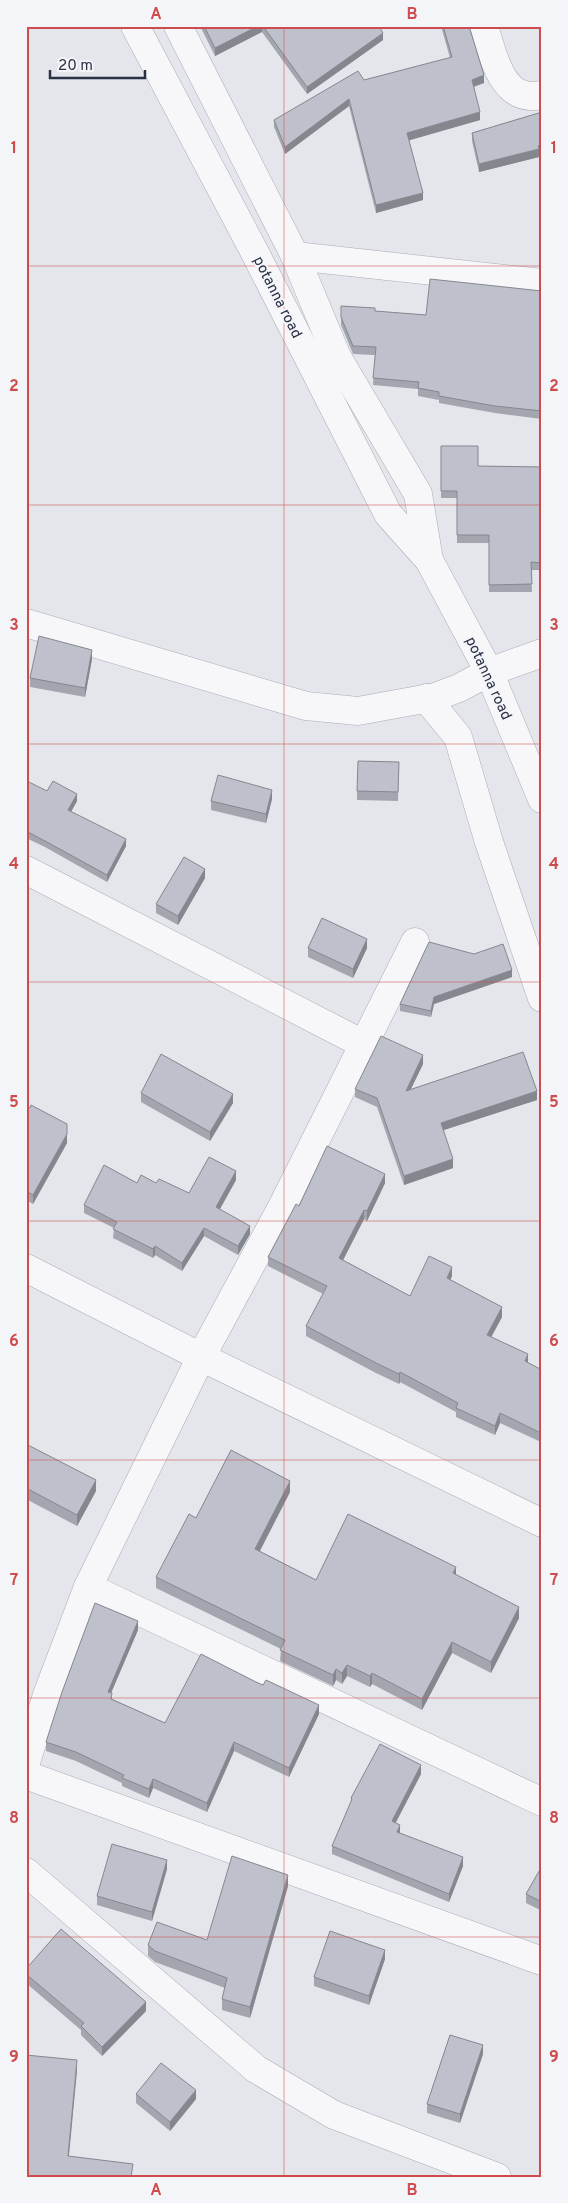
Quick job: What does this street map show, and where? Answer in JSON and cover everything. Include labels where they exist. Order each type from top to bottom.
[{"type":"street","name":"potanna road","points":[[135,26],[253,249],[388,514],[429,560],[489,672],[542,799]]},
{"type":"street","name":"potanna road","points":[[178,26],[295,256],[337,357],[418,494],[429,560]]},
{"type":"street","points":[[484,26],[499,74],[514,90],[525,95],[542,95]]},
{"type":"street","points":[[295,256],[542,283]]},
{"type":"street","points":[[26,622],[306,706],[358,711],[440,694],[489,672],[542,653]]},
{"type":"street","points":[[440,694],[458,737],[489,842],[542,998]]},
{"type":"street","points":[[26,870],[363,1044]]},
{"type":"street","points":[[26,1762],[47,1695],[88,1586],[201,1357],[282,1207],[415,942]]},
{"type":"street","points":[[26,1268],[201,1357],[542,1523]]},
{"type":"street","points":[[88,1586],[542,1802]]},
{"type":"street","points":[[26,1775],[542,1961]]},
{"type":"street","points":[[26,1872],[256,2069],[334,2116],[497,2177]]},
{"type":"building","points":[[204,26],[258,26],[215,48]]},
{"type":"building","points":[[263,26],[379,26],[383,33],[307,87]]},
{"type":"building","points":[[443,26],[469,26],[484,75],[472,80],[480,112],[407,133],[423,193],[376,205],[349,99],[285,147],[274,120],[358,71],[364,80],[452,57]]},
{"type":"building","points":[[542,112],[542,145],[538,146],[539,149],[479,164],[472,133]]},
{"type":"building","points":[[540,209],[542,209],[542,260],[540,260]]},
{"type":"building","points":[[430,279],[542,291],[542,411],[495,406],[439,396],[439,392],[418,388],[419,382],[373,378],[376,347],[353,346],[341,317],[341,306],[375,308],[375,311],[426,315]]},
{"type":"building","points":[[441,446],[478,446],[478,466],[542,467],[542,563],[531,562],[532,584],[489,585],[489,535],[457,535],[457,491],[441,491]]},
{"type":"building","points":[[39,636],[92,650],[85,688],[30,678]]},
{"type":"building","points":[[358,761],[399,762],[398,792],[357,791]]},
{"type":"building","points":[[218,775],[272,790],[266,814],[211,801]]},
{"type":"building","points":[[27,781],[47,791],[53,781],[77,794],[68,810],[126,839],[107,875],[26,831]]},
{"type":"building","points":[[184,857],[205,869],[178,916],[156,904]]},
{"type":"building","points":[[322,918],[367,939],[353,969],[308,948]]},
{"type":"building","points":[[429,942],[474,954],[503,944],[512,970],[434,997],[431,1011],[400,1004]]},
{"type":"building","points":[[381,1036],[423,1055],[406,1091],[523,1052],[537,1091],[441,1123],[453,1159],[404,1176],[377,1098],[355,1089]]},
{"type":"building","points":[[161,1054],[233,1094],[210,1132],[141,1093]]},
{"type":"building","points":[[31,1105],[67,1124],[67,1134],[33,1195],[26,1191],[26,1106],[30,1108]]},
{"type":"building","points":[[327,1146],[385,1174],[367,1211],[364,1210],[339,1258],[410,1296],[429,1256],[452,1267],[447,1278],[502,1307],[487,1335],[528,1354],[525,1361],[542,1370],[541,1433],[500,1413],[495,1426],[456,1408],[458,1403],[400,1372],[399,1374],[376,1363],[306,1326],[327,1286],[268,1257],[296,1204],[299,1206]]},
{"type":"building","points":[[209,1157],[236,1171],[216,1207],[250,1226],[238,1246],[204,1228],[182,1263],[155,1246],[153,1249],[113,1229],[117,1222],[84,1205],[104,1165],[137,1183],[141,1175],[156,1183],[159,1179],[189,1193]]},
{"type":"building","points":[[26,1444],[96,1480],[77,1515],[26,1488]]},
{"type":"building","points":[[231,1450],[290,1481],[255,1549],[316,1580],[348,1514],[456,1567],[453,1573],[519,1607],[491,1662],[452,1642],[422,1699],[372,1673],[370,1676],[347,1665],[342,1673],[336,1669],[333,1675],[280,1650],[285,1640],[156,1577],[189,1514],[196,1518]]},
{"type":"building","points":[[95,1603],[138,1621],[108,1692],[112,1693],[111,1699],[165,1723],[201,1654],[256,1682],[263,1685],[266,1680],[319,1705],[289,1768],[234,1742],[207,1803],[153,1779],[149,1789],[122,1778],[124,1775],[76,1752],[46,1742],[62,1692]]},
{"type":"building","points":[[380,1744],[421,1765],[392,1821],[400,1825],[397,1832],[463,1857],[449,1894],[332,1846],[351,1798]]},
{"type":"building","points":[[112,1844],[167,1860],[152,1912],[97,1896]]},
{"type":"building","points":[[232,1856],[288,1875],[250,2007],[222,1999],[227,1978],[155,1951],[148,1945],[157,1922],[207,1940]]},
{"type":"building","points":[[542,1866],[542,1902],[526,1894]]},
{"type":"building","points":[[61,1929],[146,2002],[102,2047],[81,2026],[84,2023],[26,1974],[26,1969]]},
{"type":"building","points":[[330,1931],[385,1950],[369,1996],[314,1977]]},
{"type":"building","points":[[450,2035],[483,2045],[460,2114],[427,2104]]},
{"type":"building","points":[[26,2055],[77,2060],[68,2156],[133,2164],[131,2177],[26,2177]]},
{"type":"building","points":[[161,2063],[196,2090],[170,2122],[136,2094]]}]
